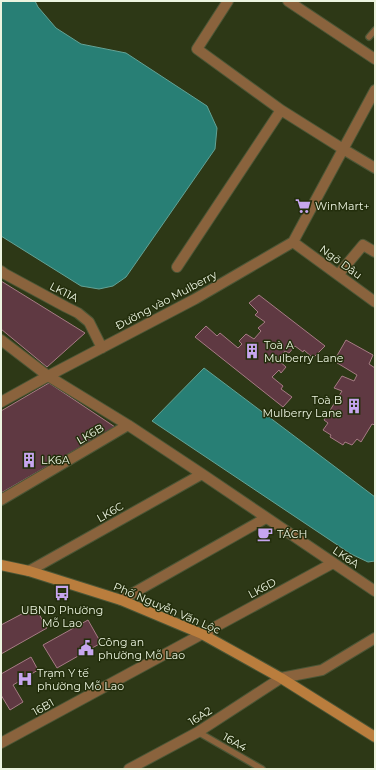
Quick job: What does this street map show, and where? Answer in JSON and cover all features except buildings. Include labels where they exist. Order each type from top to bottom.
[{"type":"street","points":[[228,1],[197,49],[281,110],[375,168]]},
{"type":"street","points":[[288,1],[375,59]]},
{"type":"street","points":[[293,242],[375,90]]},
{"type":"street","points":[[177,266],[281,110]]},
{"type":"street","name":"Ngõ Dâu","points":[[293,242],[375,302]]},
{"type":"street","name":"Đường vào Mulberry","points":[[48,376],[195,299],[293,242]]},
{"type":"street","points":[[338,275],[362,244],[375,252]]},
{"type":"street","name":"LK11A","points":[[1,271],[78,313],[89,322],[102,348]]},
{"type":"street","name":"LK6A","points":[[1,340],[48,376],[128,425],[375,591]]},
{"type":"street","points":[[1,402],[48,376]]},
{"type":"street","name":"LK6B","points":[[1,500],[128,425]]},
{"type":"street","name":"LK6C","points":[[29,571],[202,474]]},
{"type":"street","points":[[121,600],[266,518]]},
{"type":"street","name":"LK6D","points":[[202,634],[333,563]]},
{"type":"street","name":"Phố Nguyễn Văn Lộc","points":[[1,566],[29,571],[121,600],[202,634],[281,678],[375,736]]},
{"type":"street","name":"16B1","points":[[1,744],[202,634]]},
{"type":"street","points":[[281,678],[322,670],[375,638]]},
{"type":"street","name":"16A2","points":[[129,769],[198,732],[281,678]]},
{"type":"lane","points":[[369,37],[375,30]]},
{"type":"lane","name":"16A4","points":[[198,732],[262,769]]},
{"type":"water","points":[[1,1],[35,1],[38,7],[56,28],[81,44],[126,53],[207,106],[217,128],[215,149],[126,277],[113,286],[99,289],[81,286],[1,236]]},
{"type":"water","points":[[204,368],[375,497],[375,561],[368,562],[351,554],[152,421]]},
{"type":"place","name":"WinMart+","points":[[303,206]]},
{"type":"place","name":"Toà A Mulberry Lane","points":[[252,351]]},
{"type":"place","name":"Toà B Mulberry Lane","points":[[354,406]]},
{"type":"place","name":"LK6A","points":[[29,460]]},
{"type":"place","name":"TÁCH","points":[[265,534]]},
{"type":"place","name":"UBND Phường Mỗ Lao","points":[[62,593]]},
{"type":"place","name":"Công an phường Mỗ Lao","points":[[86,648]]},
{"type":"place","name":"Trạm Y tế phường Mỗ Lao","points":[[25,679]]}]
